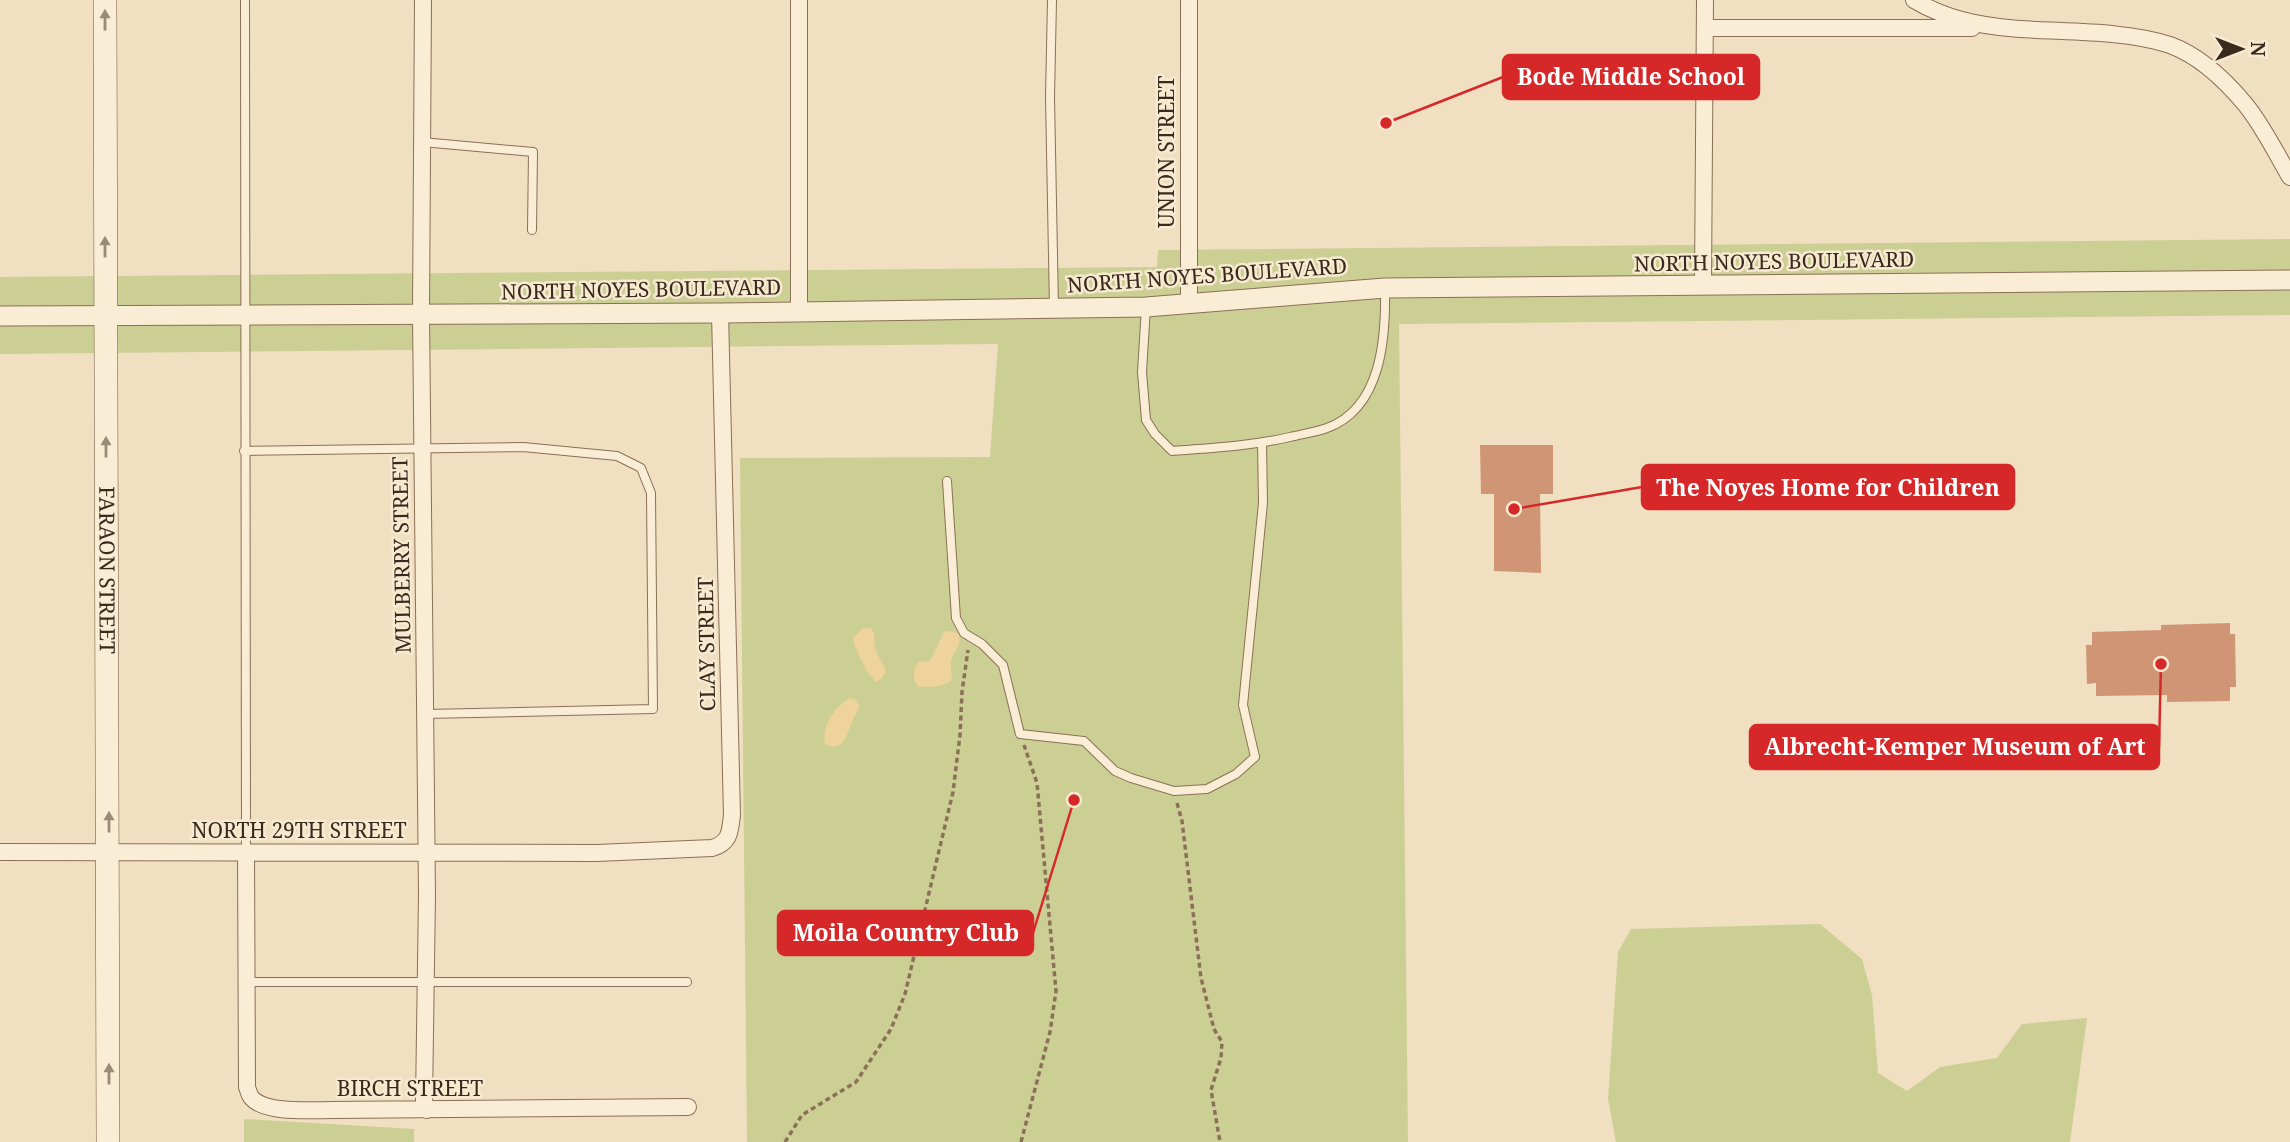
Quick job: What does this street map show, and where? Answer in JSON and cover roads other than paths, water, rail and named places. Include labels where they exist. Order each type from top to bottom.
[{"type":"main road","name":"FARAON STREET","points":[[104,0],[108,1142]]},
{"type":"street","name":"MULBERRY STREET","points":[[423,0],[421,314],[426,853],[424,1101],[427,1110]]},
{"type":"street","points":[[799,0],[799,311]]},
{"type":"street","name":"UNION STREET","points":[[1189,0],[1189,304]]},
{"type":"street","points":[[1703,284],[1705,0]]},
{"type":"street","points":[[1914,0],[1928,9],[1993,28]]},
{"type":"street","points":[[1705,28],[1993,28],[2061,31],[2133,38],[2169,45],[2187,53],[2221,77],[2246,106],[2290,177]]},
{"type":"street","name":"NORTH NOYES BOULEVARD","points":[[0,316],[720,313],[1146,307],[1385,288],[2290,280]]},
{"type":"street","name":"CLAY STREET","points":[[597,853],[712,848],[722,845],[730,837],[732,788],[720,313]]},
{"type":"street","name":"NORTH 29TH STREET","points":[[0,852],[597,853]]},
{"type":"street","name":"BIRCH STREET","points":[[246,852],[247,1087],[251,1097],[262,1105],[332,1110],[688,1107]]},
{"type":"lane","points":[[244,0],[246,852]]},
{"type":"lane","points":[[1052,0],[1050,97],[1054,308]]},
{"type":"lane","points":[[422,142],[533,152],[532,230]]},
{"type":"lane","points":[[1146,307],[1142,372],[1146,420],[1155,434],[1172,450],[1262,443],[1328,428],[1345,419],[1366,397],[1378,369],[1386,320],[1385,288]]},
{"type":"lane","points":[[947,481],[956,618],[964,633],[982,644],[1003,665],[1020,734],[1084,741],[1115,771],[1131,778],[1174,791],[1207,789],[1236,775],[1255,757],[1243,705],[1263,503],[1262,443]]},
{"type":"lane","points":[[244,450],[523,447],[617,456],[640,468],[651,493],[653,709],[425,714]]},
{"type":"lane","points":[[246,982],[687,982]]},
{"type":"place","name":"Bode Middle School","points":[[1386,123]]},
{"type":"place","name":"The Noyes Home for Children","points":[[1514,509]]},
{"type":"place","name":"Albrecht-Kemper Museum of Art","points":[[2161,664]]},
{"type":"place","name":"Moila Country Club","points":[[1074,800]]}]
